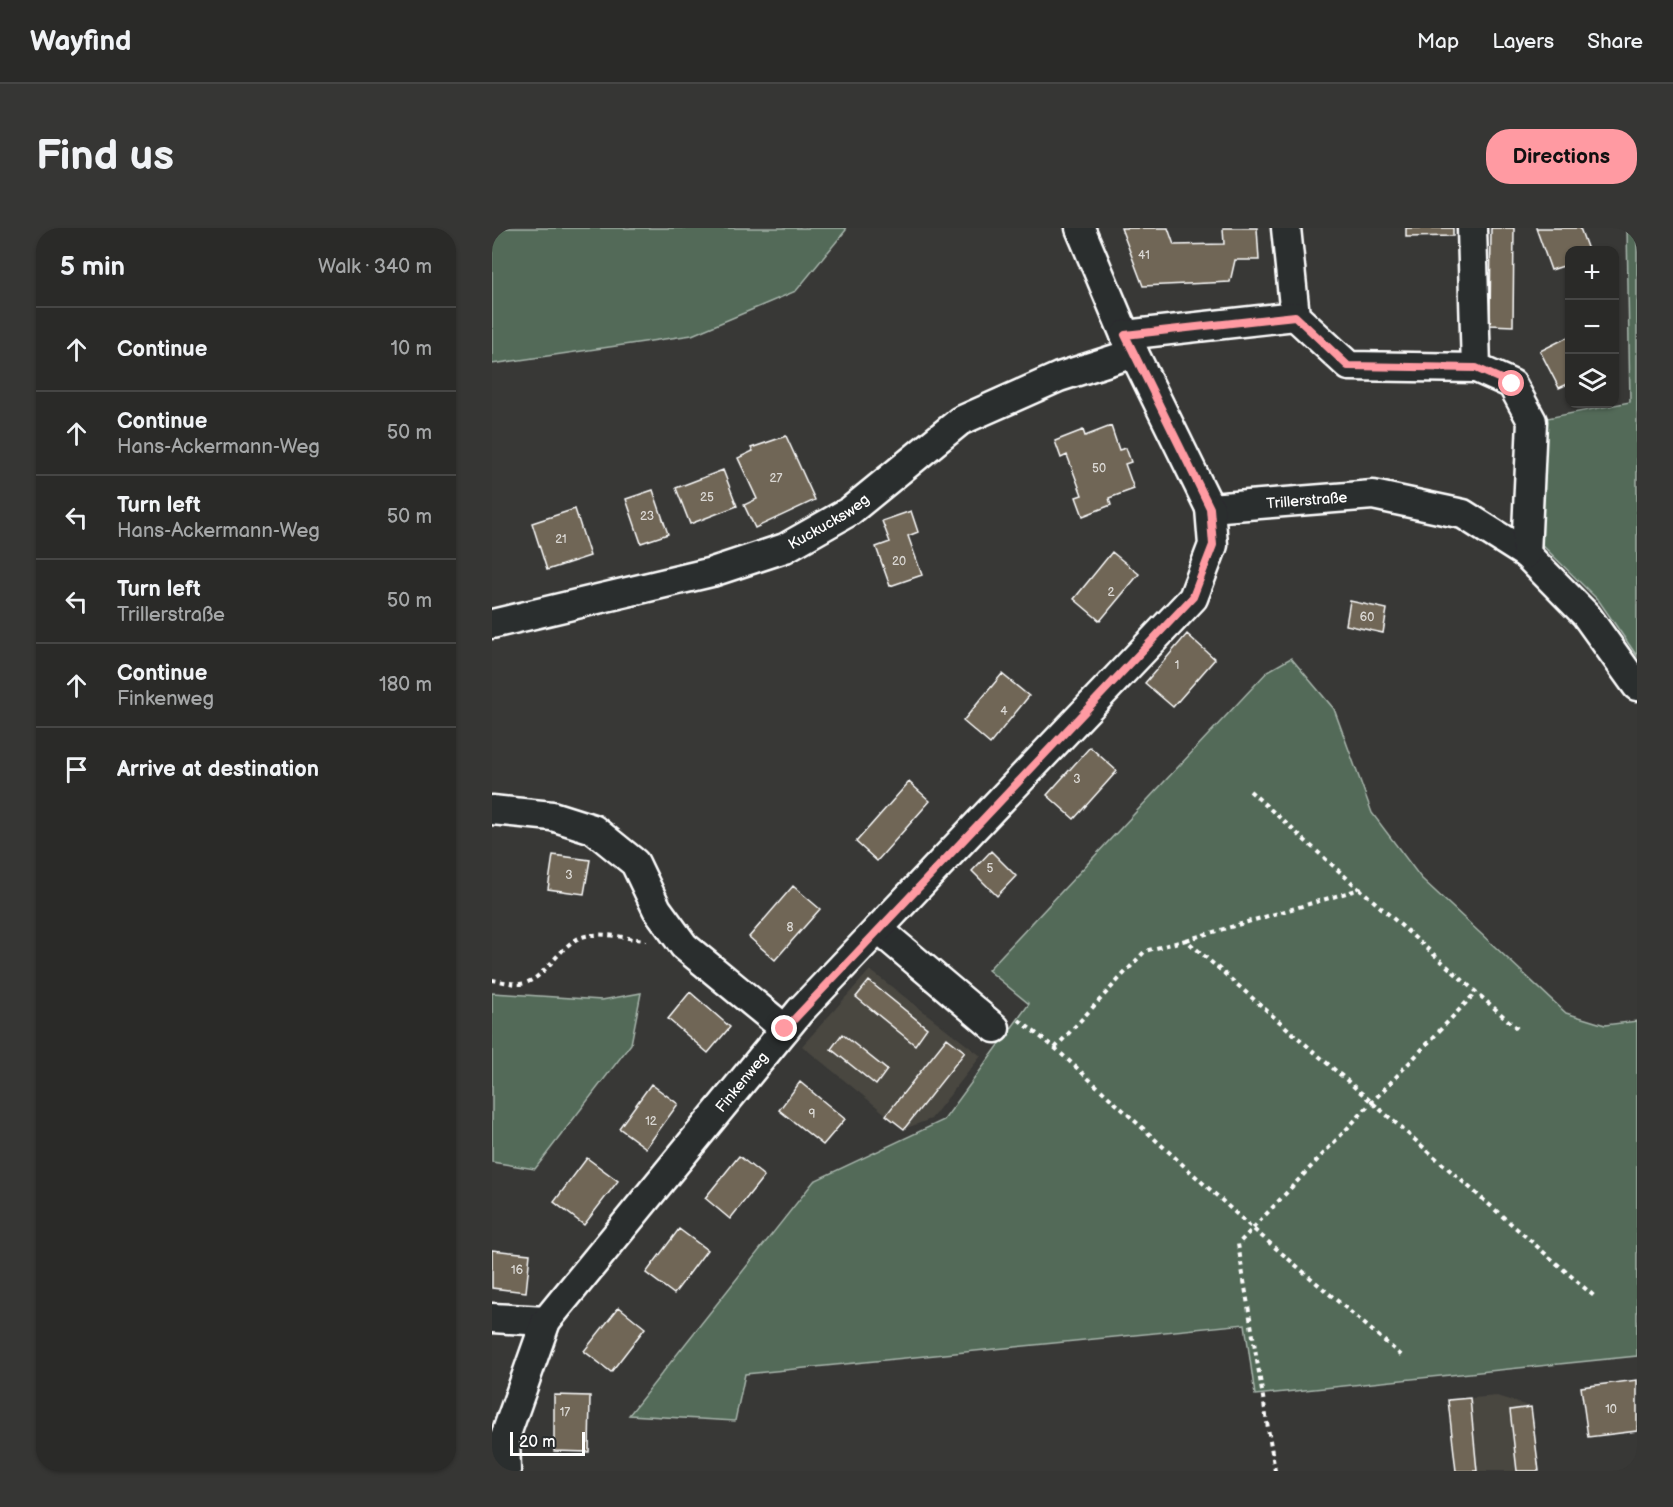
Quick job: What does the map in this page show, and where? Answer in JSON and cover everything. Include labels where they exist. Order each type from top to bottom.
[{"type":"street","points":[[1080,228],[1129,344],[1210,508]]},
{"type":"street","points":[[1286,228],[1295,316],[1348,366],[1476,368],[1512,384],[1532,421],[1526,554]]},
{"type":"street","points":[[1472,228],[1476,368]]},
{"type":"street","name":"Kuckucksweg","points":[[492,624],[712,572],[785,548],[850,511],[960,421],[1129,344],[1295,316]]},
{"type":"street","name":"Trillerstraße","points":[[1210,508],[1373,495],[1463,514],[1526,554],[1586,615],[1637,686]]},
{"type":"street","name":"Finkenweg","points":[[506,1471],[505,1437],[546,1321],[785,1029],[1193,597],[1213,545],[1210,508]]},
{"type":"street","points":[[492,810],[552,816],[593,829],[635,863],[657,909],[693,954],[785,1029]]},
{"type":"street","points":[[878,929],[995,1028]]},
{"type":"street","points":[[492,1318],[546,1321]]},
{"type":"path","points":[[1250,791],[1520,1031]]},
{"type":"path","points":[[1055,1048],[1145,951],[1360,889]]},
{"type":"path","points":[[492,980],[522,984],[541,973],[560,951],[578,938],[597,934],[645,940],[672,929]]},
{"type":"path","points":[[1186,940],[1595,1297]]},
{"type":"path","points":[[1275,1471],[1238,1244],[1251,1227],[1477,991]]},
{"type":"path","points":[[995,1028],[1018,1019],[1055,1048],[1251,1227],[1402,1356]]},
{"type":"shaded area","points":[[870,970],[981,1056],[931,1119],[904,1129],[802,1046]]},
{"type":"shaded area","points":[[1497,1396],[1531,1407],[1539,1471],[1456,1471],[1448,1400]]},
{"type":"green space","points":[[492,228],[845,228],[846,230],[796,291],[692,335],[492,364]]},
{"type":"green space","points":[[1627,228],[1637,228],[1637,656],[1599,601],[1538,541],[1542,419],[1599,408],[1619,408],[1619,404],[1630,402]]},
{"type":"green space","points":[[1291,658],[1334,709],[1372,813],[1421,878],[1566,1013],[1605,1025],[1637,1021],[1637,1356],[1255,1395],[1245,1324],[745,1374],[735,1421],[629,1415],[814,1181],[944,1120],[1029,1004],[988,970],[1268,671]]},
{"type":"green space","points":[[492,993],[602,1000],[641,993],[631,1044],[535,1169],[492,1162]]},
{"type":"building","points":[[1121,228],[1168,228],[1174,245],[1224,244],[1223,228],[1257,228],[1259,260],[1235,260],[1230,282],[1143,286]]},
{"type":"building","points":[[1406,228],[1453,228],[1453,236],[1406,237]]},
{"type":"building","points":[[1491,228],[1514,228],[1513,326],[1490,325]]},
{"type":"building","points":[[1536,228],[1580,228],[1587,246],[1565,246],[1565,266],[1551,270]]},
{"type":"building","points":[[1565,338],[1565,385],[1559,388],[1540,351]]},
{"type":"building","points":[[1111,426],[1119,450],[1126,448],[1131,462],[1125,464],[1134,489],[1109,498],[1111,505],[1083,516],[1076,497],[1082,495],[1067,455],[1061,458],[1055,441],[1083,430],[1085,436]]},
{"type":"building","points":[[786,436],[815,500],[755,528],[744,505],[757,499],[738,458],[753,451],[751,448]]},
{"type":"building","points":[[723,470],[737,506],[690,524],[676,488]]},
{"type":"building","points":[[653,490],[668,534],[641,543],[626,499]]},
{"type":"building","points":[[575,509],[590,556],[547,570],[532,523]]},
{"type":"building","points":[[911,511],[918,532],[908,536],[922,575],[890,586],[876,547],[890,542],[882,521]]},
{"type":"building","points":[[1112,552],[1139,574],[1100,621],[1074,599]]},
{"type":"building","points":[[1350,601],[1387,609],[1383,633],[1346,625]]},
{"type":"building","points":[[1187,634],[1215,659],[1173,707],[1145,683]]},
{"type":"building","points":[[1002,674],[1029,696],[990,744],[963,721]]},
{"type":"building","points":[[1090,747],[1117,771],[1074,819],[1047,795]]},
{"type":"building","points":[[909,782],[930,801],[877,861],[856,842]]},
{"type":"building","points":[[991,851],[1016,876],[997,896],[972,871]]},
{"type":"building","points":[[553,855],[590,860],[584,894],[548,889]]},
{"type":"building","points":[[793,886],[820,909],[775,960],[749,937]]},
{"type":"building","points":[[869,981],[927,1028],[915,1045],[856,997]]},
{"type":"building","points":[[690,992],[730,1027],[708,1053],[668,1019]]},
{"type":"building","points":[[842,1034],[887,1070],[876,1085],[831,1049]]},
{"type":"building","points":[[947,1038],[965,1052],[904,1129],[886,1115]]},
{"type":"building","points":[[800,1082],[845,1119],[823,1145],[779,1110]]},
{"type":"building","points":[[651,1084],[678,1104],[646,1148],[619,1128]]},
{"type":"building","points":[[739,1156],[764,1176],[730,1219],[705,1198]]},
{"type":"building","points":[[587,1158],[618,1181],[584,1225],[554,1202]]},
{"type":"building","points":[[679,1229],[707,1250],[674,1294],[646,1273]]},
{"type":"building","points":[[492,1250],[530,1254],[526,1292],[492,1288]]},
{"type":"building","points":[[619,1307],[645,1328],[611,1372],[584,1351]]},
{"type":"building","points":[[1637,1380],[1637,1431],[1588,1437],[1581,1387]]},
{"type":"building","points":[[554,1395],[590,1396],[589,1452],[554,1451]]},
{"type":"building","points":[[1470,1398],[1477,1471],[1456,1471],[1448,1400]]},
{"type":"building","points":[[1531,1407],[1539,1471],[1517,1471],[1510,1410]]},
{"type":"route","points":[[785,1029],[1193,597],[1213,545],[1210,508],[1125,335],[1295,316],[1348,366],[1476,368],[1512,384]]}]
